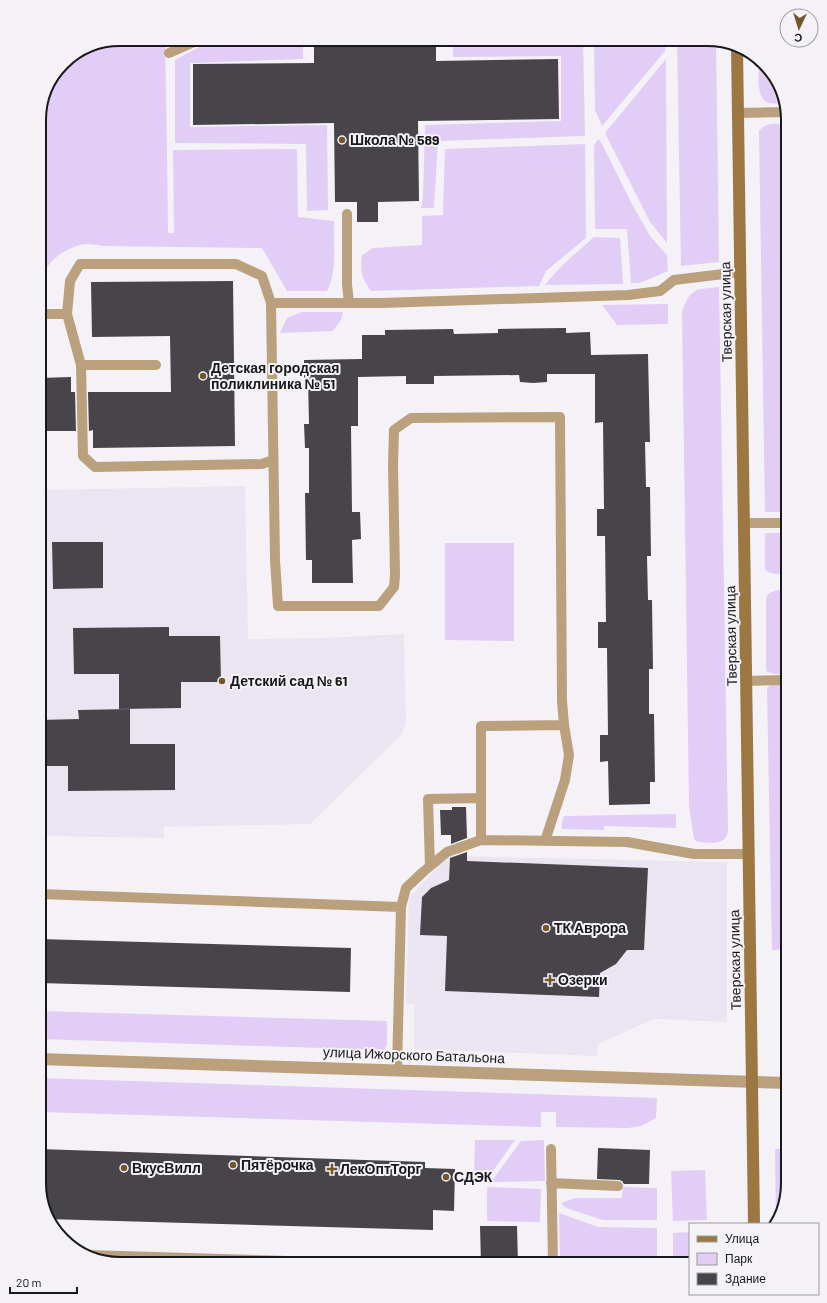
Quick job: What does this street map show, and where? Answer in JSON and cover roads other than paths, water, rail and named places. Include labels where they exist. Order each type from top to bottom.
[{"type":"main road","name":"Тверская улица","points":[[737,53],[754,1223]]},
{"type":"street","name":"улица Ижорского Батальона","points":[[46,1058],[781,1083]]},
{"type":"lane","points":[[169,53],[185,46]]},
{"type":"lane","points":[[738,113],[781,112]]},
{"type":"lane","points":[[347,214],[347,284],[349,303]]},
{"type":"lane","points":[[273,460],[262,464],[95,467],[83,456],[81,365],[67,314],[70,281],[80,264],[236,264],[262,276],[271,303],[275,560],[278,606],[379,606],[394,586],[396,574],[393,465],[394,430],[411,418],[560,418],[562,693],[564,725],[569,755],[565,780],[545,841]]},
{"type":"lane","points":[[271,303],[381,303],[628,295],[660,291],[674,280],[740,272]]},
{"type":"lane","points":[[46,314],[67,314]]},
{"type":"lane","points":[[81,365],[156,365]]},
{"type":"lane","points":[[744,523],[781,523]]},
{"type":"lane","points":[[746,681],[781,680]]},
{"type":"lane","points":[[481,840],[481,726],[564,725]]},
{"type":"lane","points":[[430,866],[428,799],[481,798]]},
{"type":"lane","points":[[397,1070],[401,907],[406,888],[447,852],[481,840],[627,842],[694,854],[749,854]]},
{"type":"lane","points":[[46,894],[401,907]]},
{"type":"lane","points":[[551,1149],[553,1257]]},
{"type":"lane","points":[[551,1183],[618,1186]]},
{"type":"lane","points":[[103,1255],[151,1257]]},
{"type":"place","name":"Школа № 589","points":[[342,140]]},
{"type":"place","name":"Детская городская поликлиника № 51","points":[[203,376]]},
{"type":"place","name":"Детский сад № 61","points":[[222,681]]},
{"type":"place","name":"ТК Аврора","points":[[546,928]]},
{"type":"place","name":"Озерки","points":[[550,980]]},
{"type":"place","name":"Пятёрочка","points":[[233,1165]]},
{"type":"place","name":"ВкусВилл","points":[[124,1168]]},
{"type":"place","name":"ЛекОптТорг","points":[[332,1169]]},
{"type":"place","name":"СДЭК","points":[[446,1177]]}]
